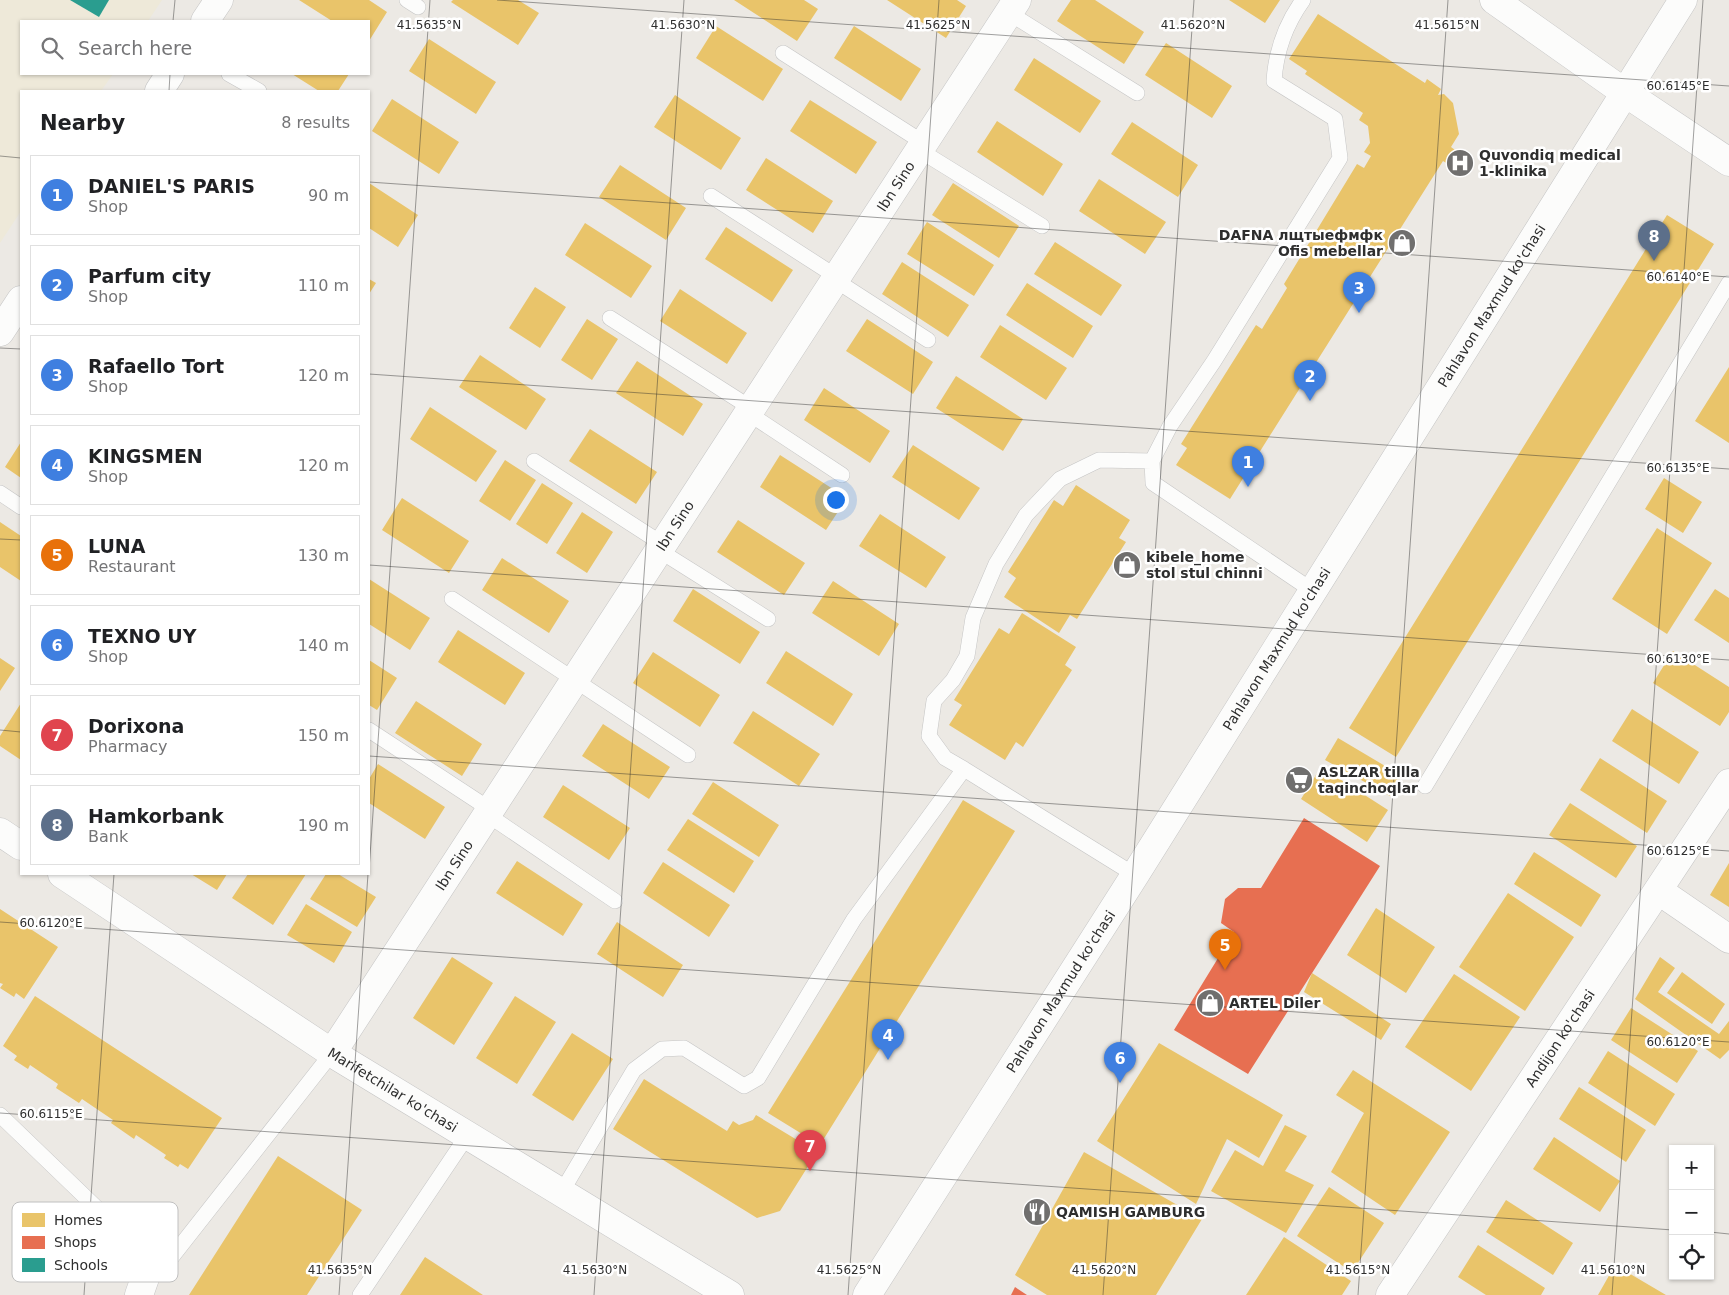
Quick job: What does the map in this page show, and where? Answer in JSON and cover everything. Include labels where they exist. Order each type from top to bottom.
[{"type":"street","points":[[206,20],[219,0]]},
{"type":"street","points":[[1494,0],[1624,92],[1729,162]]},
{"type":"street","name":"Pahlavon Maxmud ko'chasi","points":[[867,1295],[1135,875],[1683,0]]},
{"type":"street","name":"Ibn Sino","points":[[332,1053],[922,147],[1011,5]]},
{"type":"street","points":[[160,90],[169,75]]},
{"type":"street","name":"Andijon ko'chasi","points":[[1390,1295],[1729,783]]},
{"type":"street","points":[[0,832],[20,845]]},
{"type":"street","name":"Marifetchilar ko'chasi","points":[[64,875],[332,1053],[730,1295]]},
{"type":"street","points":[[1659,891],[1729,940]]},
{"type":"street","points":[[139,1295],[144,1282]]},
{"type":"lane","points":[[1303,0],[1288,21],[1276,58],[1274,82],[1336,119],[1340,158],[1214,361],[1170,426],[1152,461],[1153,483],[1313,591]]},
{"type":"lane","points":[[1011,5],[1137,93]]},
{"type":"lane","points":[[783,53],[1042,226]]},
{"type":"lane","points":[[231,75],[257,90]]},
{"type":"lane","points":[[711,196],[928,340]]},
{"type":"lane","points":[[1425,786],[1729,283]]},
{"type":"lane","points":[[610,318],[750,410],[842,475]]},
{"type":"lane","points":[[1135,875],[946,758],[929,736],[934,701],[953,680],[967,656],[972,618],[1001,556],[1026,516],[1060,479],[1099,460],[1152,461]]},
{"type":"lane","points":[[534,461],[768,619]]},
{"type":"lane","points":[[0,493],[20,506]]},
{"type":"lane","points":[[452,598],[688,755]]},
{"type":"lane","points":[[370,731],[614,901]]},
{"type":"lane","points":[[560,1193],[634,1070],[662,1049],[684,1048],[744,1086],[758,1078],[854,919],[964,769]]},
{"type":"lane","points":[[178,1250],[332,1053]]},
{"type":"lane","points":[[0,1116],[90,1202]]},
{"type":"lane","points":[[360,1295],[467,1136]]},
{"type":"shaded area","points":[[0,0],[162,0],[149,20],[20,20],[20,75],[112,75],[102,90],[20,90],[20,213],[0,243]]},
{"type":"building: Homes","points":[[299,0],[369,0],[387,12],[370,39],[370,20],[330,20]]},
{"type":"building: Homes","points":[[453,0],[518,0],[539,13],[518,45],[451,2]]},
{"type":"building: Homes","points":[[734,0],[804,0],[818,9],[797,41]]},
{"type":"building: Homes","points":[[887,0],[957,0],[966,6],[946,38]]},
{"type":"building: Homes","points":[[1071,0],[1095,0],[1144,32],[1124,64],[1057,21]]},
{"type":"building: Homes","points":[[1229,0],[1280,0],[1265,23]]},
{"type":"building: Homes","points":[[1318,14],[1425,83],[1427,79],[1441,89],[1438,95],[1444,94],[1453,103],[1459,134],[1451,147],[1459,153],[1451,166],[1443,161],[1230,499],[1176,465],[1187,448],[1181,444],[1256,325],[1262,329],[1287,288],[1284,284],[1357,164],[1364,168],[1371,156],[1364,152],[1370,143],[1368,126],[1359,120],[1363,113],[1305,74],[1307,71],[1289,59]]},
{"type":"building: Homes","points":[[716,26],[783,69],[763,101],[696,58]]},
{"type":"building: Homes","points":[[854,26],[921,69],[901,101],[834,58]]},
{"type":"building: Homes","points":[[429,39],[496,82],[476,114],[409,71]]},
{"type":"building: Homes","points":[[1166,43],[1232,86],[1212,118],[1145,75]]},
{"type":"building: Homes","points":[[1034,58],[1101,101],[1080,133],[1014,90]]},
{"type":"building: Homes","points":[[294,75],[348,75],[339,90],[317,90]]},
{"type":"building: Homes","points":[[675,95],[741,138],[721,170],[654,127]]},
{"type":"building: Homes","points":[[392,99],[459,142],[439,174],[372,131]]},
{"type":"building: Homes","points":[[810,100],[877,142],[856,174],[790,131]]},
{"type":"building: Homes","points":[[997,121],[1063,164],[1043,196],[977,152]]},
{"type":"building: Homes","points":[[1132,122],[1198,165],[1178,197],[1111,154]]},
{"type":"building: Homes","points":[[766,158],[833,201],[813,233],[746,190]]},
{"type":"building: Homes","points":[[620,165],[686,208],[666,240],[599,197]]},
{"type":"building: Homes","points":[[1099,179],[1166,222],[1145,254],[1079,211]]},
{"type":"building: Homes","points":[[953,183],[1019,226],[999,258],[932,215]]},
{"type":"building: Homes","points":[[370,184],[418,215],[398,247],[370,229]]},
{"type":"building: Homes","points":[[1667,215],[1714,244],[1396,757],[1349,728]]},
{"type":"building: Homes","points":[[927,222],[994,265],[974,296],[907,254]]},
{"type":"building: Homes","points":[[585,223],[652,266],[631,298],[565,255]]},
{"type":"building: Homes","points":[[726,227],[793,270],[772,302],[705,259]]},
{"type":"building: Homes","points":[[1055,242],[1122,285],[1101,316],[1034,274]]},
{"type":"building: Homes","points":[[902,262],[969,305],[948,337],[882,294]]},
{"type":"building: Homes","points":[[370,280],[376,283],[370,292]]},
{"type":"building: Homes","points":[[1027,283],[1093,326],[1073,358],[1006,315]]},
{"type":"building: Homes","points":[[535,287],[566,307],[540,348],[509,328]]},
{"type":"building: Homes","points":[[680,289],[747,333],[727,364],[660,321]]},
{"type":"building: Homes","points":[[587,319],[618,339],[592,380],[561,360]]},
{"type":"building: Homes","points":[[867,319],[933,362],[913,394],[846,351]]},
{"type":"building: Homes","points":[[1000,325],[1067,368],[1046,400],[980,357]]},
{"type":"building: Homes","points":[[480,355],[546,399],[526,430],[459,387]]},
{"type":"building: Homes","points":[[637,361],[703,404],[683,436],[616,393]]},
{"type":"building: Homes","points":[[1729,367],[1729,443],[1695,421]]},
{"type":"building: Homes","points":[[956,376],[1023,419],[1003,451],[936,408]]},
{"type":"building: Homes","points":[[824,388],[890,431],[870,463],[804,420]]},
{"type":"building: Homes","points":[[430,407],[497,451],[476,482],[410,439]]},
{"type":"building: Homes","points":[[590,429],[657,472],[636,504],[569,461]]},
{"type":"building: Homes","points":[[20,444],[20,477],[5,467]]},
{"type":"building: Homes","points":[[913,445],[980,488],[959,520],[892,477]]},
{"type":"building: Homes","points":[[780,455],[847,498],[826,530],[760,487]]},
{"type":"building: Homes","points":[[505,460],[536,480],[510,521],[479,501]]},
{"type":"building: Homes","points":[[1664,478],[1702,502],[1683,533],[1645,509]]},
{"type":"building: Homes","points":[[542,483],[573,503],[547,544],[516,524]]},
{"type":"building: Homes","points":[[1076,485],[1130,520],[1119,538],[1126,542],[1077,619],[1070,615],[1059,633],[1004,597],[1016,578],[1008,572],[1054,500],[1063,506]]},
{"type":"building: Homes","points":[[402,498],[469,541],[449,573],[382,530]]},
{"type":"building: Homes","points":[[582,512],[613,532],[587,573],[556,553]]},
{"type":"building: Homes","points":[[880,514],[946,557],[926,588],[859,546]]},
{"type":"building: Homes","points":[[738,520],[805,563],[784,595],[717,552]]},
{"type":"building: Homes","points":[[0,522],[20,535],[20,580],[0,567]]},
{"type":"building: Homes","points":[[1657,528],[1712,563],[1667,634],[1612,599]]},
{"type":"building: Homes","points":[[502,558],[569,601],[549,633],[482,590]]},
{"type":"building: Homes","points":[[370,580],[430,618],[410,650],[370,625]]},
{"type":"building: Homes","points":[[833,581],[899,624],[879,656],[812,613]]},
{"type":"building: Homes","points":[[693,589],[760,632],[740,664],[673,621]]},
{"type":"building: Homes","points":[[1715,589],[1729,598],[1729,643],[1694,620]]},
{"type":"building: Homes","points":[[1022,613],[1076,647],[1065,665],[1072,670],[1023,747],[1016,742],[1005,760],[949,725],[962,705],[954,700],[999,628],[1009,634]]},
{"type":"building: Homes","points":[[458,630],[525,673],[505,705],[438,662]]},
{"type":"building: Homes","points":[[786,651],[853,694],[833,726],[766,683]]},
{"type":"building: Homes","points":[[1673,651],[1729,687],[1729,712],[1720,726],[1653,683]]},
{"type":"building: Homes","points":[[653,652],[720,695],[700,727],[633,683]]},
{"type":"building: Homes","points":[[0,658],[15,668],[0,691]]},
{"type":"building: Homes","points":[[370,661],[397,678],[377,710],[370,706]]},
{"type":"building: Homes","points":[[416,701],[482,744],[462,776],[395,733]]},
{"type":"building: Homes","points":[[20,705],[20,759],[0,746],[0,736]]},
{"type":"building: Homes","points":[[1632,709],[1699,752],[1679,784],[1612,741]]},
{"type":"building: Homes","points":[[753,711],[820,754],[799,786],[733,743]]},
{"type":"building: Homes","points":[[603,724],[670,767],[649,799],[582,756]]},
{"type":"building: Homes","points":[[1338,738],[1402,776],[1390,796],[1325,760]]},
{"type":"building: Homes","points":[[1600,758],[1667,801],[1647,833],[1580,790]]},
{"type":"building: Homes","points":[[378,764],[445,807],[425,839],[370,804],[370,777]]},
{"type":"building: Homes","points":[[1321,767],[1388,810],[1367,842],[1301,799]]},
{"type":"building: Homes","points":[[713,782],[779,825],[759,857],[692,814]]},
{"type":"building: Homes","points":[[563,785],[630,828],[609,860],[543,817]]},
{"type":"building: Homes","points":[[963,800],[1015,831],[820,1145],[768,1113]]},
{"type":"building: Homes","points":[[1570,803],[1637,846],[1616,878],[1549,835]]},
{"type":"building: Homes","points":[[688,819],[754,861],[734,893],[667,850]]},
{"type":"building: Homes","points":[[1534,852],[1601,895],[1581,927],[1514,884]]},
{"type":"building: Homes","points":[[517,861],[583,904],[563,936],[496,893]]},
{"type":"building: Homes","points":[[663,862],[730,905],[709,937],[643,893]]},
{"type":"building: Homes","points":[[1729,863],[1729,907],[1710,895]]},
{"type":"building: Homes","points":[[193,875],[226,875],[217,890]]},
{"type":"building: Homes","points":[[247,875],[305,875],[273,925],[232,898]]},
{"type":"building: Homes","points":[[325,875],[340,875],[376,897],[357,927],[310,899]]},
{"type":"building: Homes","points":[[1508,893],[1574,937],[1525,1011],[1459,967]]},
{"type":"building: Homes","points":[[306,904],[352,932],[334,963],[287,935]]},
{"type":"building: Homes","points":[[1376,908],[1435,947],[1406,993],[1347,955]]},
{"type":"building: Homes","points":[[0,909],[58,947],[24,999],[16,993],[14,997],[0,988],[3,984],[0,983]]},
{"type":"building: Homes","points":[[617,922],[683,965],[663,997],[597,954]]},
{"type":"building: Homes","points":[[452,957],[493,983],[454,1045],[413,1018]]},
{"type":"building: Homes","points":[[1660,957],[1675,968],[1658,992],[1719,1034],[1729,1021],[1729,1050],[1720,1059],[1635,999]]},
{"type":"building: Homes","points":[[1682,972],[1725,1004],[1712,1024],[1667,993]]},
{"type":"building: Homes","points":[[1312,973],[1391,1024],[1381,1040],[1304,992]]},
{"type":"building: Homes","points":[[1454,974],[1520,1017],[1471,1091],[1405,1047]]},
{"type":"building: Homes","points":[[35,996],[222,1118],[188,1169],[180,1164],[178,1167],[164,1158],[166,1155],[136,1135],[134,1139],[111,1123],[113,1120],[82,1099],[79,1103],[56,1088],[58,1084],[30,1065],[28,1069],[14,1060],[17,1056],[3,1046]]},
{"type":"building: Homes","points":[[515,996],[556,1022],[517,1084],[476,1058]]},
{"type":"building: Homes","points":[[1631,1008],[1698,1051],[1677,1083],[1611,1040]]},
{"type":"building: Homes","points":[[572,1033],[613,1059],[573,1121],[532,1095]]},
{"type":"building: Homes","points":[[1159,1043],[1283,1115],[1259,1158],[1227,1139],[1196,1204],[1097,1141]]},
{"type":"building: Homes","points":[[1608,1051],[1675,1094],[1655,1126],[1588,1083]]},
{"type":"building: Homes","points":[[1353,1070],[1450,1132],[1395,1215],[1331,1172],[1364,1113],[1336,1095]]},
{"type":"building: Homes","points":[[644,1079],[727,1131],[733,1121],[739,1125],[753,1120],[756,1115],[817,1152],[780,1211],[757,1218],[613,1129]]},
{"type":"building: Homes","points":[[1579,1087],[1646,1130],[1626,1162],[1559,1119]]},
{"type":"building: Homes","points":[[1285,1125],[1307,1136],[1285,1171],[1314,1185],[1286,1233],[1211,1191],[1235,1150],[1263,1166]]},
{"type":"building: Homes","points":[[1554,1137],[1620,1181],[1600,1212],[1533,1169]]},
{"type":"building: Homes","points":[[1084,1152],[1202,1219],[1156,1295],[1047,1295],[1015,1275]]},
{"type":"building: Homes","points":[[278,1156],[362,1210],[307,1295],[189,1295]]},
{"type":"building: Homes","points":[[1329,1187],[1384,1223],[1352,1272],[1297,1236]]},
{"type":"building: Homes","points":[[1506,1200],[1573,1243],[1553,1275],[1486,1232]]},
{"type":"building: Homes","points":[[1284,1237],[1351,1281],[1342,1295],[1246,1295]]},
{"type":"building: Homes","points":[[1478,1245],[1545,1288],[1541,1295],[1486,1295],[1458,1277]]},
{"type":"building: Homes","points":[[425,1257],[483,1295],[400,1295]]},
{"type":"building: Homes","points":[[1615,1265],[1666,1295],[1598,1295]]},
{"type":"building: Shops","points":[[1304,818],[1380,866],[1248,1074],[1174,1030],[1234,932],[1221,923],[1225,899],[1238,888],[1261,888]]},
{"type":"building: Shops","points":[[1015,1287],[1027,1295],[1011,1295]]},
{"type":"building: Schools","points":[[70,0],[109,0],[99,17]]},
{"type":"place","name":"Quvondiq medical 1-klinika","points":[[1460,163]]},
{"type":"place","name":"DAFNA лщтыефмфк Ofis mebellar","points":[[1402,243]]},
{"type":"place","name":"Hamkorbank","points":[[1654,261]]},
{"type":"place","name":"Rafaello Tort","points":[[1359,313]]},
{"type":"place","name":"Parfum city","points":[[1310,401]]},
{"type":"place","name":"DANIEL'S PARIS","points":[[1248,487]]},
{"type":"place","name":"kibele_home stol stul chinni","points":[[1127,565]]},
{"type":"place","name":"ASLZAR tillla taqinchoqlar","points":[[1299,780]]},
{"type":"place","name":"LUNA","points":[[1225,970]]},
{"type":"place","name":"ARTEL Diler","points":[[1210,1003]]},
{"type":"place","name":"KINGSMEN","points":[[888,1060]]},
{"type":"place","name":"TEXNO UY","points":[[1120,1083]]},
{"type":"place","name":"Dorixona","points":[[810,1171]]},
{"type":"place","name":"QAMISH GAMBURG","points":[[1037,1212]]}]
